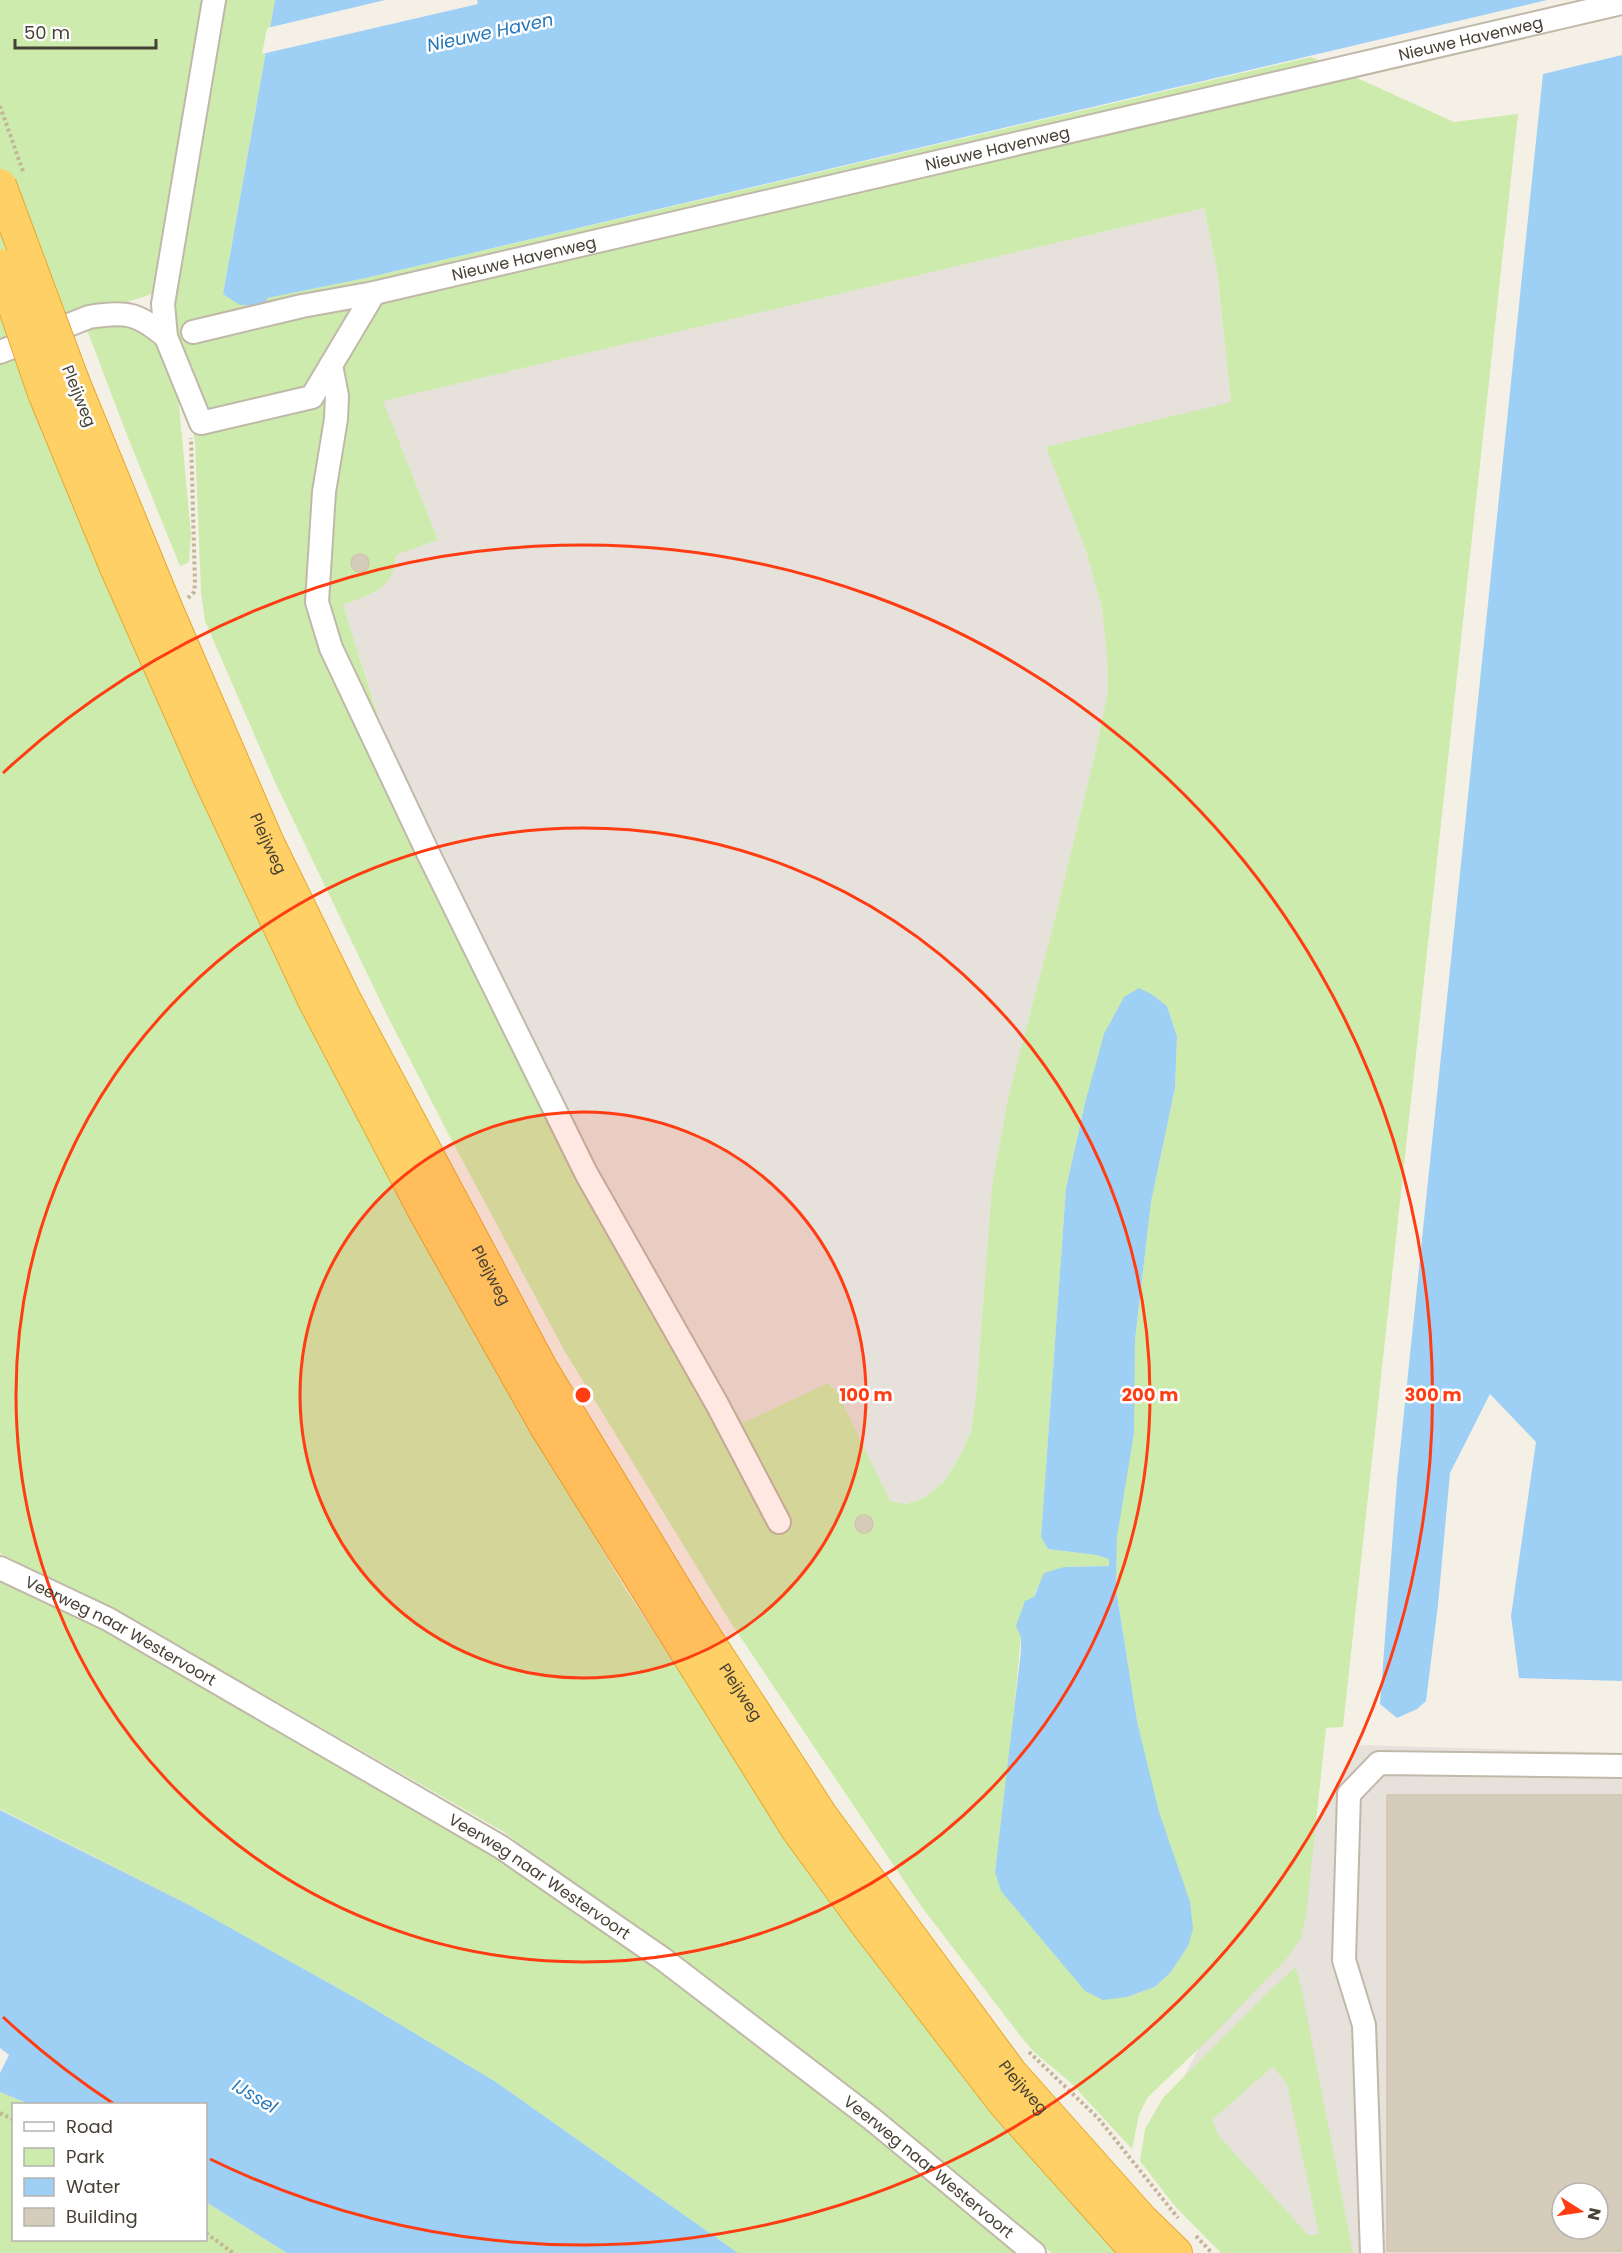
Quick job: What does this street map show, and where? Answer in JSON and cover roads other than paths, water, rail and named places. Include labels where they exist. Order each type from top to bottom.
[{"type":"highway","name":"Pleijweg","points":[[0,185],[110,554],[209,777],[314,1000],[427,1216],[544,1425],[797,1828],[864,1921],[1004,2103],[1138,2253]]},
{"type":"highway","name":"Pleijweg","points":[[0,265],[167,610],[268,843],[345,1000],[541,1368],[688,1610],[821,1815],[1011,2073],[1142,2220],[1184,2236]]},
{"type":"street","points":[[214,0],[163,304],[166,337],[201,423],[312,397],[374,293]]},
{"type":"street","name":"Nieuwe Havenweg","points":[[193,332],[302,306],[374,293],[1622,3]]},
{"type":"street","points":[[0,352],[89,317],[104,315],[139,316],[166,337]]},
{"type":"street","points":[[331,365],[337,396],[336,418],[324,492],[317,602],[331,648],[429,855],[586,1173],[717,1404],[778,1522]]},
{"type":"street","name":"Veerweg naar Westervoort","points":[[0,1568],[108,1619],[501,1847],[663,1959],[872,2118],[1034,2253]]},
{"type":"street","points":[[1372,2253],[1364,2025],[1344,1960],[1349,1794],[1379,1763],[1622,1766]]},
{"type":"water","name":"Nieuwe Haven","points":[[275,0],[1547,0],[366,278],[267,298],[267,306],[240,305],[223,294]]},
{"type":"water","points":[[1622,55],[1622,1681],[1519,1678],[1511,1616],[1536,1442],[1490,1394],[1450,1473],[1438,1605],[1426,1701],[1417,1709],[1397,1718],[1380,1704],[1397,1480],[1543,74]]},
{"type":"water","points":[[1139,988],[1167,1006],[1177,1036],[1175,1088],[1151,1202],[1135,1340],[1134,1433],[1117,1537],[1116,1589],[1137,1721],[1159,1812],[1190,1902],[1193,1929],[1188,1946],[1171,1972],[1155,1987],[1127,1997],[1103,2000],[1085,1991],[1001,1891],[995,1872],[1021,1651],[1021,1637],[1016,1626],[1025,1601],[1034,1597],[1044,1573],[1064,1567],[1109,1566],[1109,1559],[1096,1555],[1048,1549],[1041,1537],[1066,1188],[1085,1103],[1104,1034],[1124,997]]},
{"type":"water","name":"IJssel","points":[[0,1810],[191,1906],[361,2001],[496,2082],[738,2253],[287,2253],[207,2203],[207,2103],[27,2103],[0,2092],[0,2073],[9,2055],[0,2048]]}]
